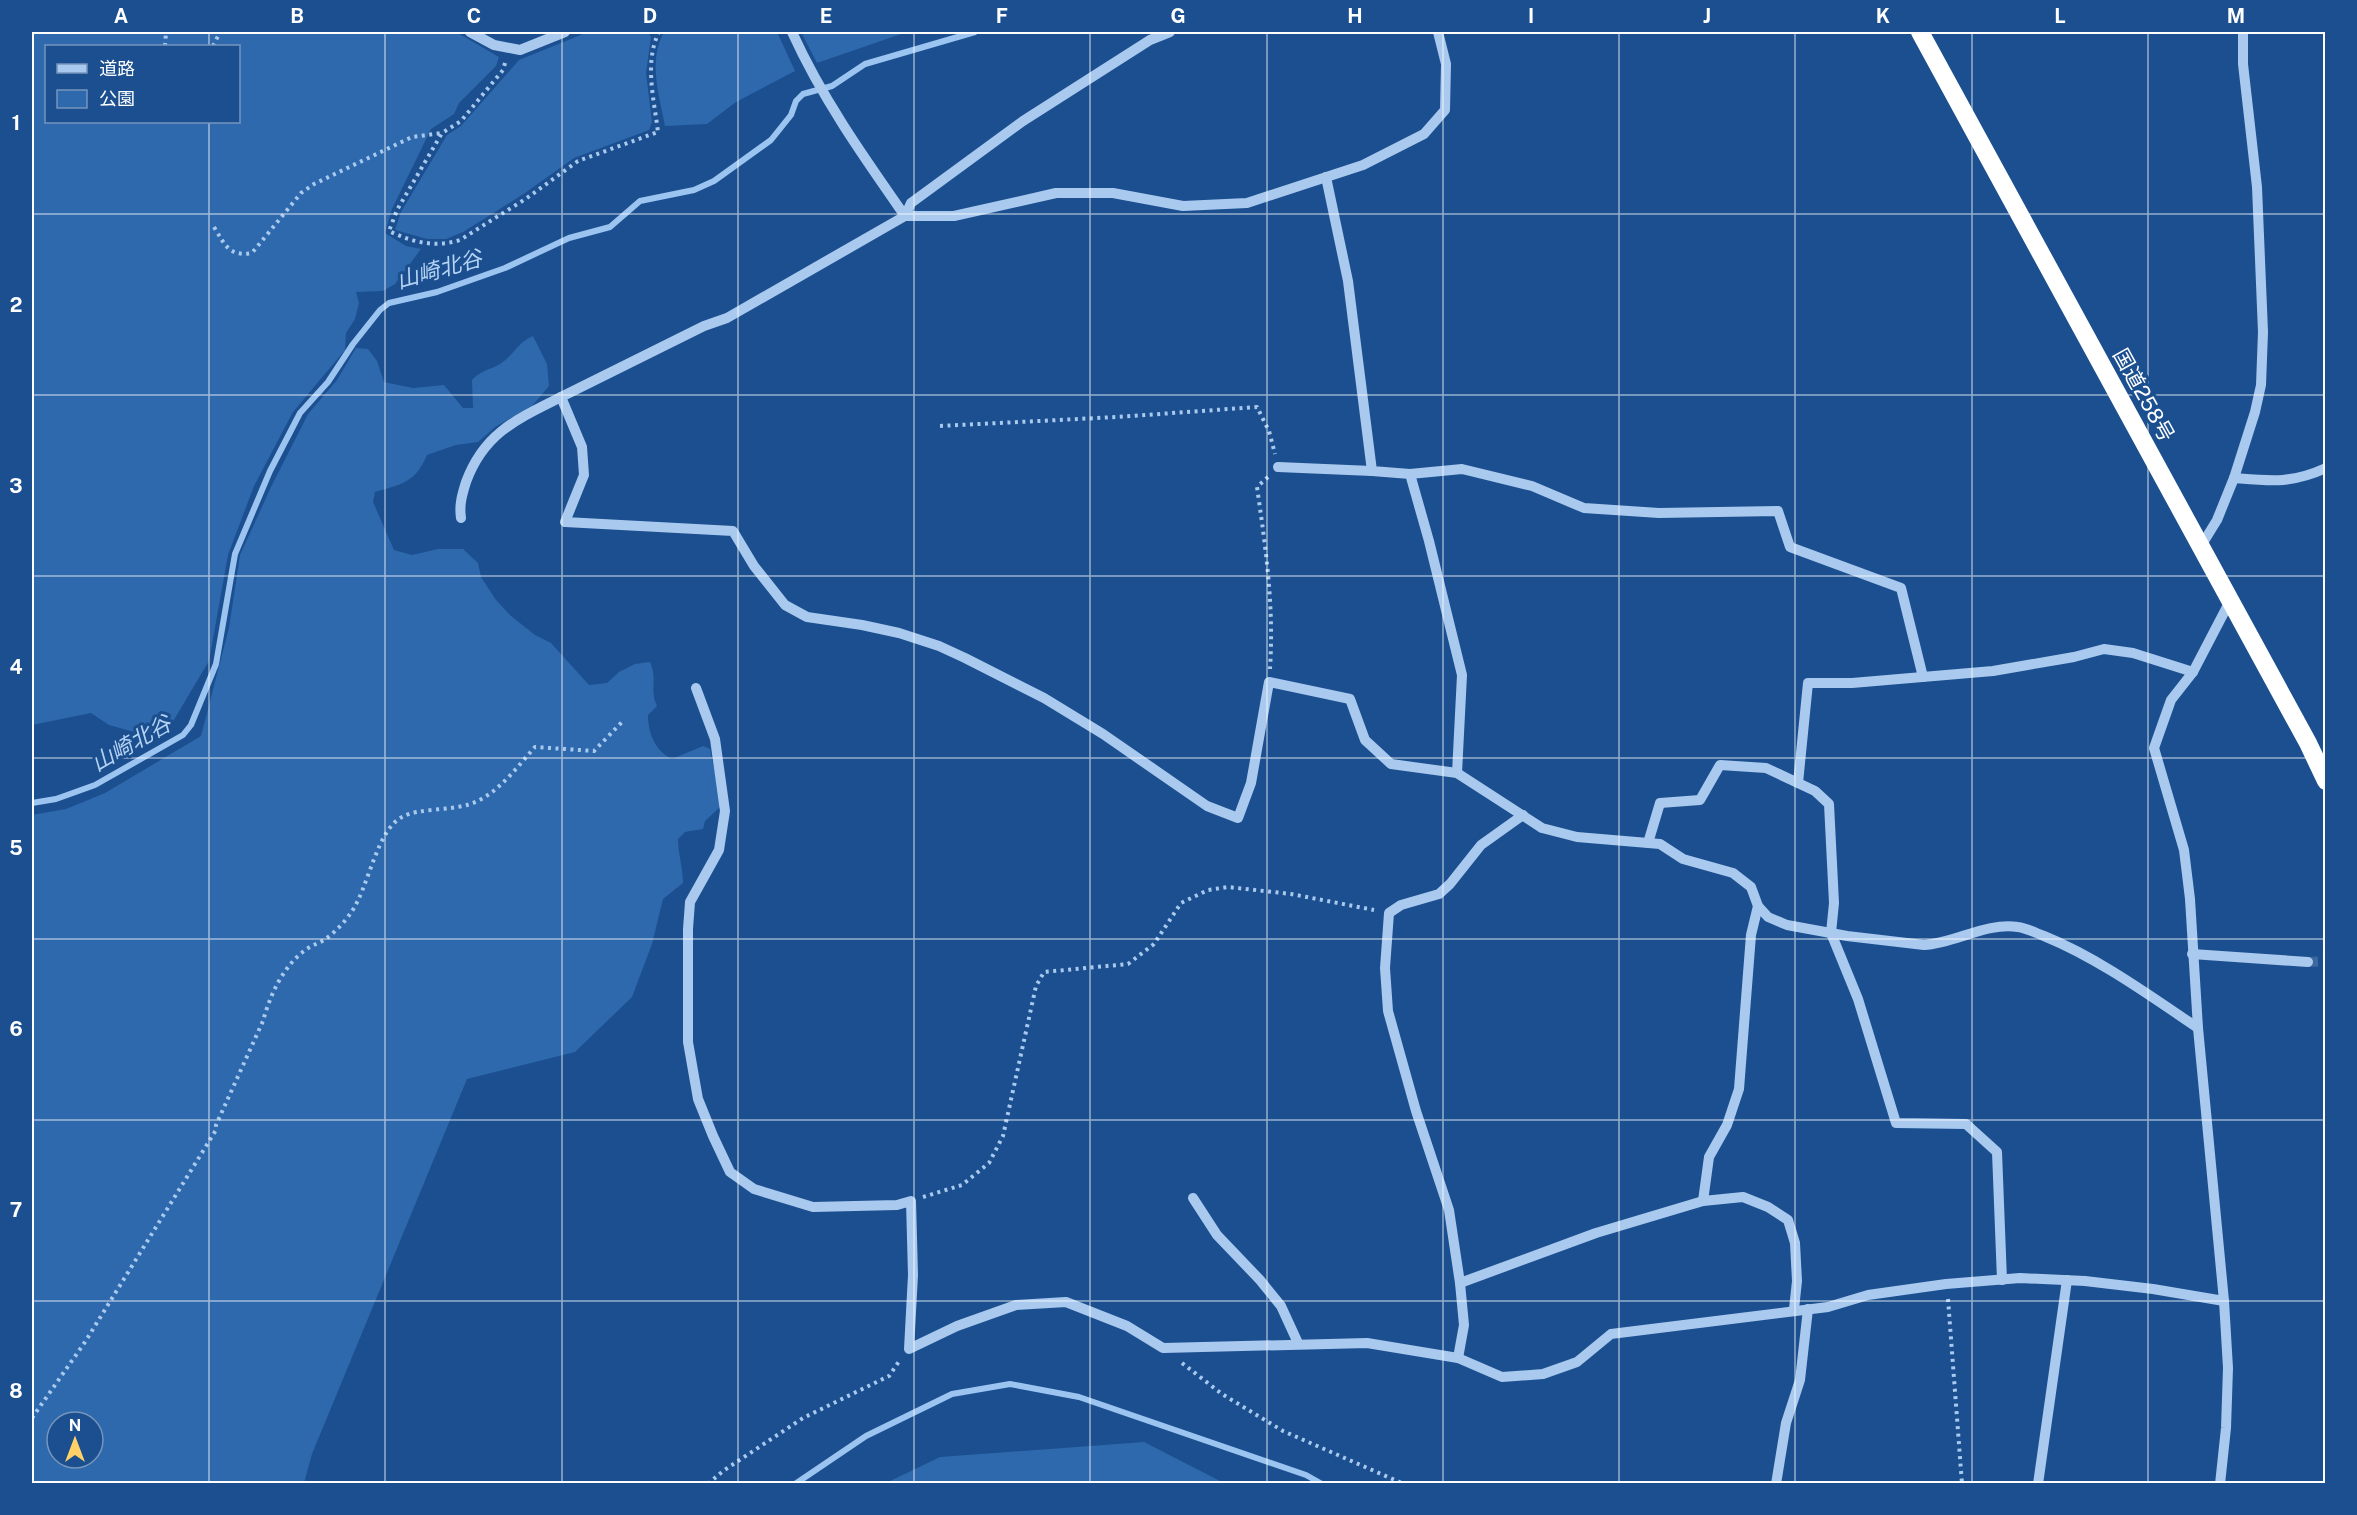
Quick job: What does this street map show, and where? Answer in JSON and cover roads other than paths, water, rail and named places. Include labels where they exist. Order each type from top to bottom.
[{"type":"highway","name":"国道258号","points":[[1920,32],[2308,743],[2325,781]]},
{"type":"street","points":[[470,32],[494,45],[520,50],[565,32]]},
{"type":"street","points":[[792,32],[808,67],[849,137],[905,216]]},
{"type":"street","points":[[905,216],[911,202],[1023,121],[1150,40],[1170,32]]},
{"type":"street","points":[[461,518],[461,496],[469,475],[484,447],[508,426],[704,326],[727,318],[905,216],[954,216],[1056,194],[1113,194],[1183,206],[1247,202],[1363,165],[1424,134],[1445,110],[1446,64],[1438,32]]},
{"type":"street","points":[[2201,546],[2217,520],[2234,478],[2261,385],[2263,332],[2257,187],[2243,64],[2243,32]]},
{"type":"street","points":[[1326,177],[1348,281],[1371,471]]},
{"type":"street","points":[[561,397],[582,447],[584,475],[565,522],[733,531],[754,566],[786,605],[807,617],[899,633],[939,646],[965,658],[1044,698],[1103,734],[1207,806],[1238,818],[1251,783],[1269,682],[1350,699],[1365,740],[1391,764],[1457,773],[1542,828],[1576,837],[1660,844],[1683,859],[1733,873],[1751,887],[1758,906],[1768,917],[1787,925],[1924,945],[1936,944],[1994,927],[2019,927],[2067,946],[2157,1000],[2198,1028]]},
{"type":"street","points":[[1278,467],[1410,474],[1462,469],[1532,486],[1584,508],[1659,513],[1778,511],[1790,547],[1901,588],[1923,677]]},
{"type":"street","points":[[2234,478],[2275,482],[2305,478],[2325,468]]},
{"type":"street","points":[[1410,474],[1462,675],[1457,773]]},
{"type":"street","points":[[2220,1484],[2226,1428],[2228,1368],[2224,1301],[2198,1028],[2190,899],[2184,850],[2154,748],[2171,700],[2193,672],[2230,601]]},
{"type":"street","points":[[1798,783],[1808,683],[1852,683],[1994,671],[2074,657],[2104,649],[2133,653],[2193,672]]},
{"type":"street","points":[[696,688],[715,739],[725,811],[719,850],[690,902],[688,1042],[698,1099],[730,1172],[754,1189],[813,1206],[897,1205],[911,1201],[913,1275],[909,1349],[957,1326],[1017,1305],[1065,1302],[1127,1326],[1163,1348],[1367,1343],[1458,1358],[1502,1377],[1543,1374],[1577,1362],[1611,1334],[1794,1309],[1828,1307],[1868,1295],[1946,1284],[2002,1280],[2067,1280],[2153,1289],[2224,1301]]},
{"type":"street","points":[[1648,843],[1660,803],[1700,800],[1720,765],[1766,768],[1815,791],[1829,804],[1834,903],[1831,933],[1858,999],[1896,1123],[1966,1124],[1997,1152],[2002,1280]]},
{"type":"street","points":[[1458,1358],[1464,1325],[1449,1210],[1416,1111],[1388,1011],[1385,968],[1389,913],[1401,905],[1438,894],[1450,884],[1481,844],[1523,815]]},
{"type":"street","points":[[1703,1201],[1708,1157],[1726,1125],[1739,1089],[1751,935],[1758,906]]},
{"type":"street","points":[[2193,954],[2308,962]]},
{"type":"street","points":[[1460,1283],[1596,1233],[1703,1201],[1743,1197],[1768,1206],[1788,1220],[1795,1243],[1797,1281],[1794,1309]]},
{"type":"street","points":[[1193,1198],[1217,1235],[1260,1280],[1281,1306],[1299,1343]]},
{"type":"street","points":[[2038,1484],[2067,1280]]},
{"type":"street","points":[[1776,1484],[1786,1423],[1800,1380],[1808,1309]]},
{"type":"waterway","name":"山崎北谷","points":[[32,803],[56,799],[95,785],[183,735],[191,725],[216,664],[235,554],[270,471],[300,413],[328,382],[353,344],[380,310],[389,303],[437,292],[505,268],[569,238],[610,227],[640,201],[694,190],[714,181],[771,140],[791,115],[796,101],[803,94],[832,86],[865,64],[975,32]]},
{"type":"waterway","points":[[795,1484],[866,1436],[952,1394],[1010,1384],[1079,1397],[1306,1475],[1322,1484]]},
{"type":"tunnel","points":[[2308,962],[2326,961]]}]
